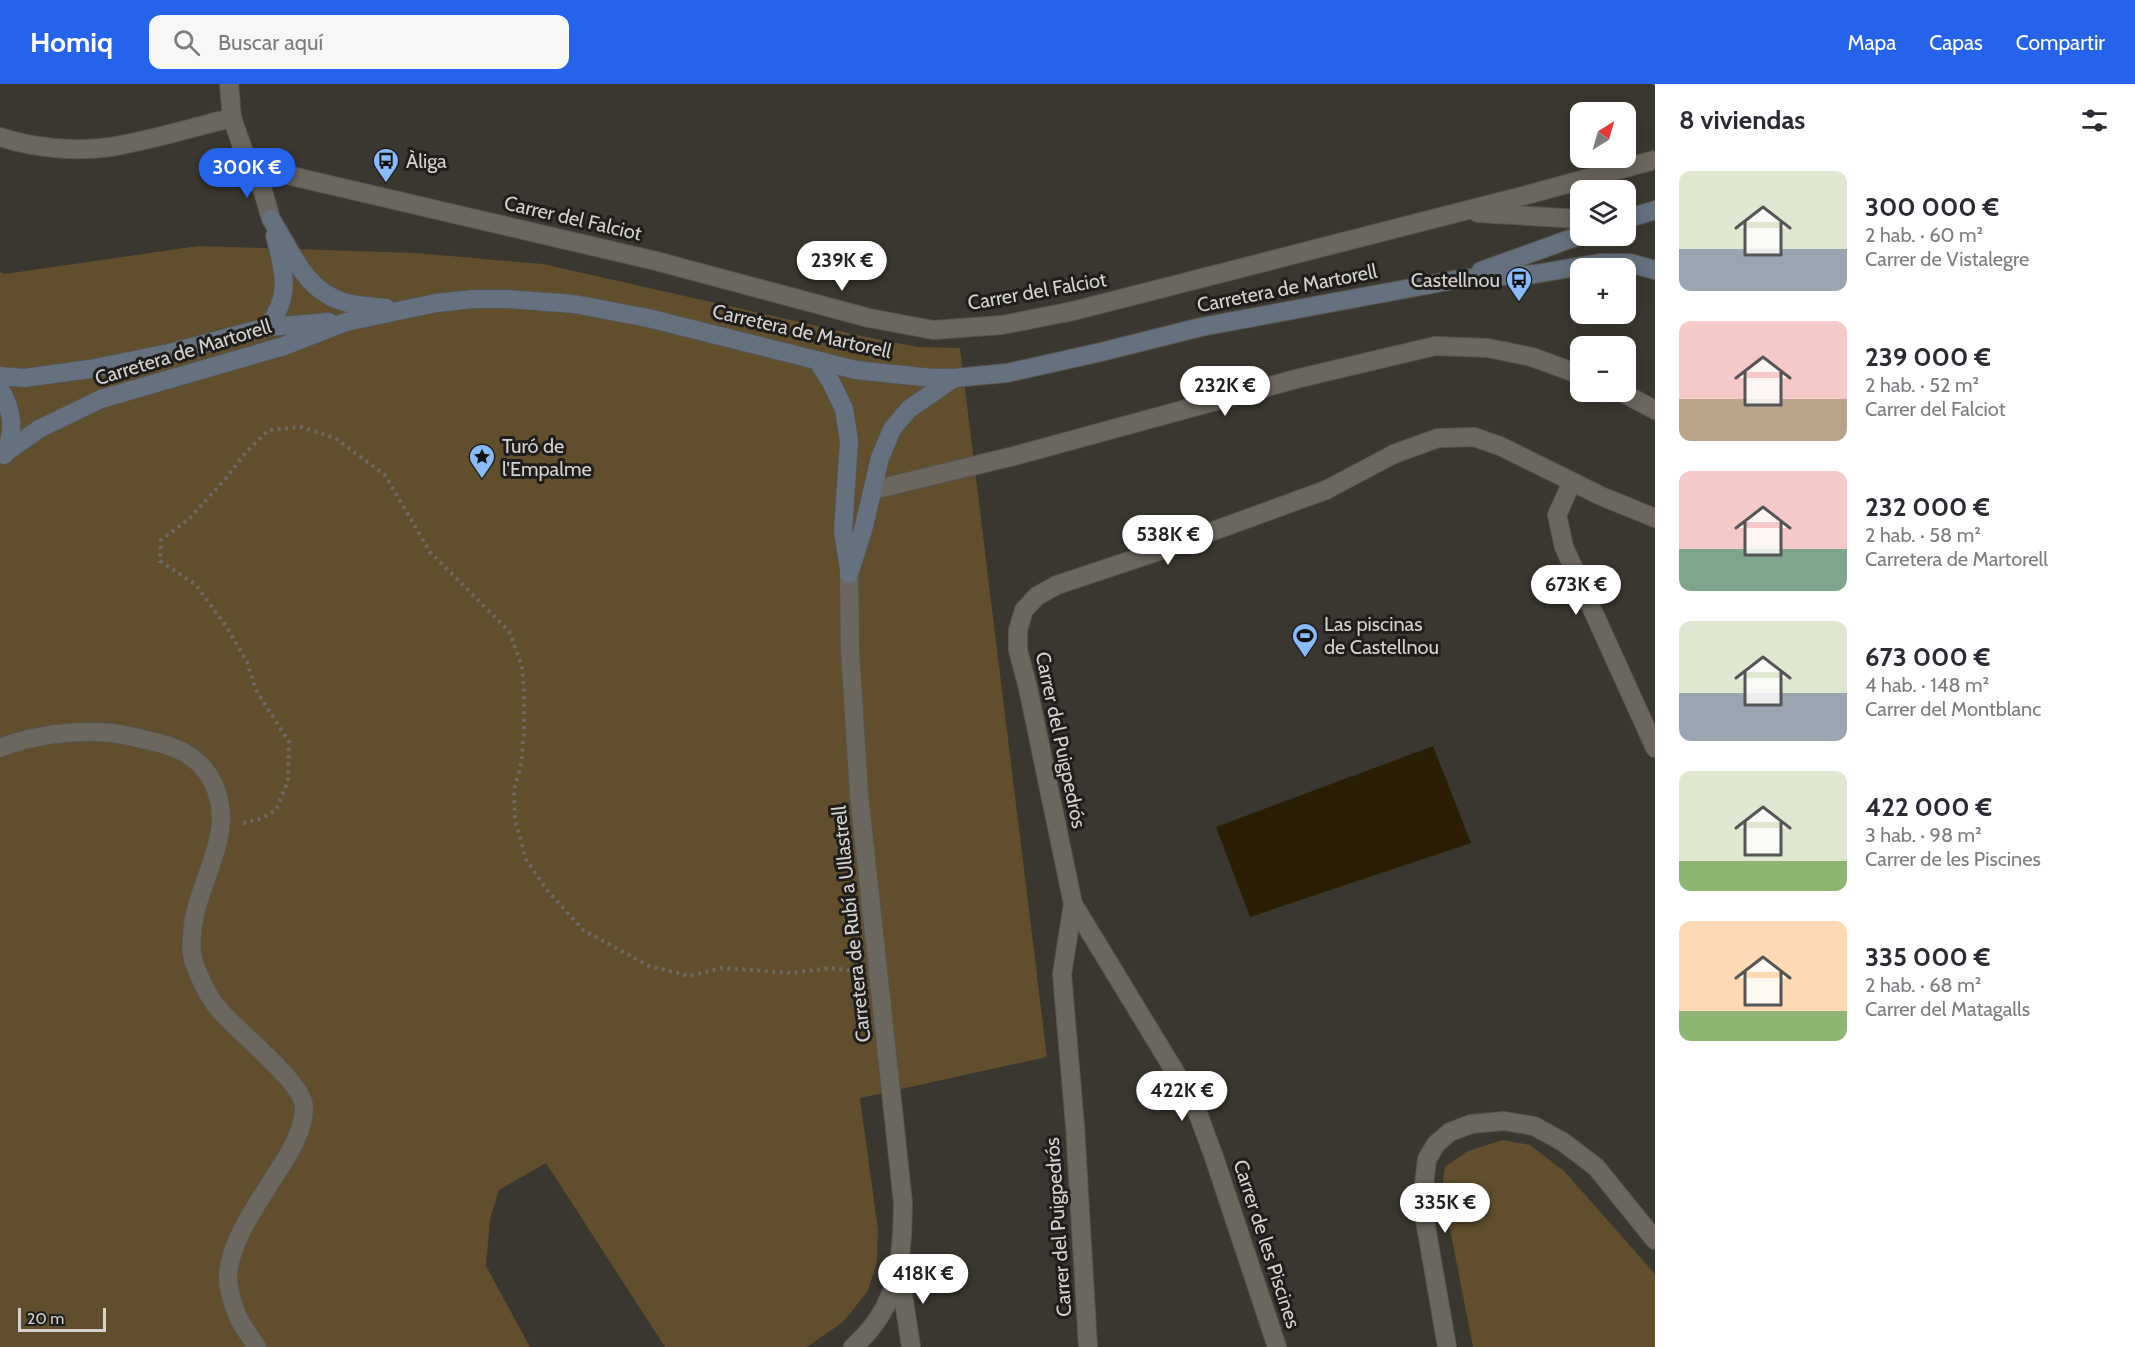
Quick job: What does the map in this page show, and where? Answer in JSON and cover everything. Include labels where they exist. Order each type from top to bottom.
[{"type":"main road","points":[[1636,216],[1655,210]]},
{"type":"main road","points":[[271,219],[306,278],[323,294],[345,303],[397,310]]},
{"type":"main road","points":[[267,327],[276,317],[285,284],[271,219]]},
{"type":"main road","name":"Carretera de Martorell","points":[[1459,279],[1570,239]]},
{"type":"main road","name":"Carretera de Martorell","points":[[3,457],[39,429],[101,399],[284,346],[346,322],[436,303],[474,299],[507,299],[573,304],[648,318],[856,370],[894,375],[954,378],[1006,373],[1201,327],[1459,279],[1535,274],[1600,263],[1630,263],[1655,270]]},
{"type":"main road","name":"Carretera de Martorell","points":[[0,376],[24,378],[129,362],[267,327],[346,322]]},
{"type":"main road","points":[[817,360],[844,409],[849,441],[843,531],[849,574]]},
{"type":"main road","points":[[849,574],[880,458],[892,429],[909,409],[954,378]]},
{"type":"main road","name":"Carretera de Martorell","points":[[0,389],[10,410],[12,424],[10,439],[3,457]]},
{"type":"main road","points":[[846,489],[873,490]]},
{"type":"street","points":[[229,84],[232,118],[249,166],[263,191],[271,219]]},
{"type":"street","points":[[0,137],[63,149],[110,147],[232,118]]},
{"type":"street","name":"Carrer del Falciot","points":[[249,166],[644,258],[869,318],[933,330],[1002,325],[1073,311],[1655,160]]},
{"type":"street","points":[[1438,216],[1480,213],[1570,218]]},
{"type":"street","points":[[873,490],[1014,456],[1296,379],[1435,346],[1488,348],[1532,357],[1570,371]]},
{"type":"street","points":[[1636,400],[1655,410]]},
{"type":"street","name":"Carrer del Puigpedrós","points":[[1088,1347],[1075,1126],[1062,974],[1073,904],[1018,650],[1018,630],[1024,610],[1037,596],[1057,585],[1326,490],[1394,454],[1438,438],[1474,437],[1500,446],[1572,482],[1655,518]]},
{"type":"street","points":[[1572,482],[1557,515],[1564,547],[1655,748]]},
{"type":"street","name":"Carretera de Rubí a Ullastrell","points":[[849,574],[850,650],[859,794],[903,1203],[899,1269]]},
{"type":"street","points":[[0,747],[14,742],[69,733],[113,733],[161,743],[188,753],[205,769],[218,792],[221,811],[219,838],[192,921],[193,961],[214,1003],[239,1031],[275,1064],[299,1092],[305,1106],[302,1125],[293,1147],[250,1215],[229,1267],[228,1287],[236,1314],[257,1347]]},
{"type":"street","name":"Carrer de les Piscines","points":[[1073,904],[1194,1103],[1277,1347]]},
{"type":"street","points":[[1447,1347],[1422,1203],[1427,1159],[1436,1144],[1450,1132],[1471,1124],[1504,1121],[1534,1126],[1563,1142],[1596,1167],[1655,1240]]},
{"type":"street","points":[[853,1347],[881,1316],[899,1269]]},
{"type":"street","points":[[899,1269],[911,1347]]},
{"type":"path","points":[[220,826],[260,819],[276,810],[288,781],[289,742],[256,690],[247,662],[228,629],[196,585],[160,561],[161,540],[189,519],[245,453],[270,430],[302,427],[335,438],[385,475],[430,552],[508,631],[522,666],[524,692],[521,765],[514,790],[515,820],[526,859],[547,890],[583,930],[649,966],[690,976],[720,968],[791,973],[830,968],[879,974]]},
{"type":"shaded area","points":[[198,246],[416,253],[543,264],[866,337],[918,347],[960,348],[1047,1057],[860,1098],[878,1230],[877,1261],[868,1291],[843,1322],[807,1347],[665,1347],[546,1163],[499,1190],[490,1219],[486,1266],[530,1347],[0,1347],[0,272],[5,274]]},
{"type":"shaded area","points":[[1433,746],[1471,843],[1250,917],[1216,827]]},
{"type":"shaded area","points":[[1503,1140],[1530,1145],[1564,1171],[1655,1274],[1655,1347],[1473,1347],[1442,1188],[1445,1167],[1468,1151]]},
{"type":"place","name":"Àliga","points":[[386,184]]},
{"type":"place","name":"Castellnou","points":[[1519,303]]},
{"type":"place","name":"Turó de l'Empalme","points":[[482,480]]},
{"type":"place","name":"Las piscinas de Castellnou","points":[[1305,659]]}]
